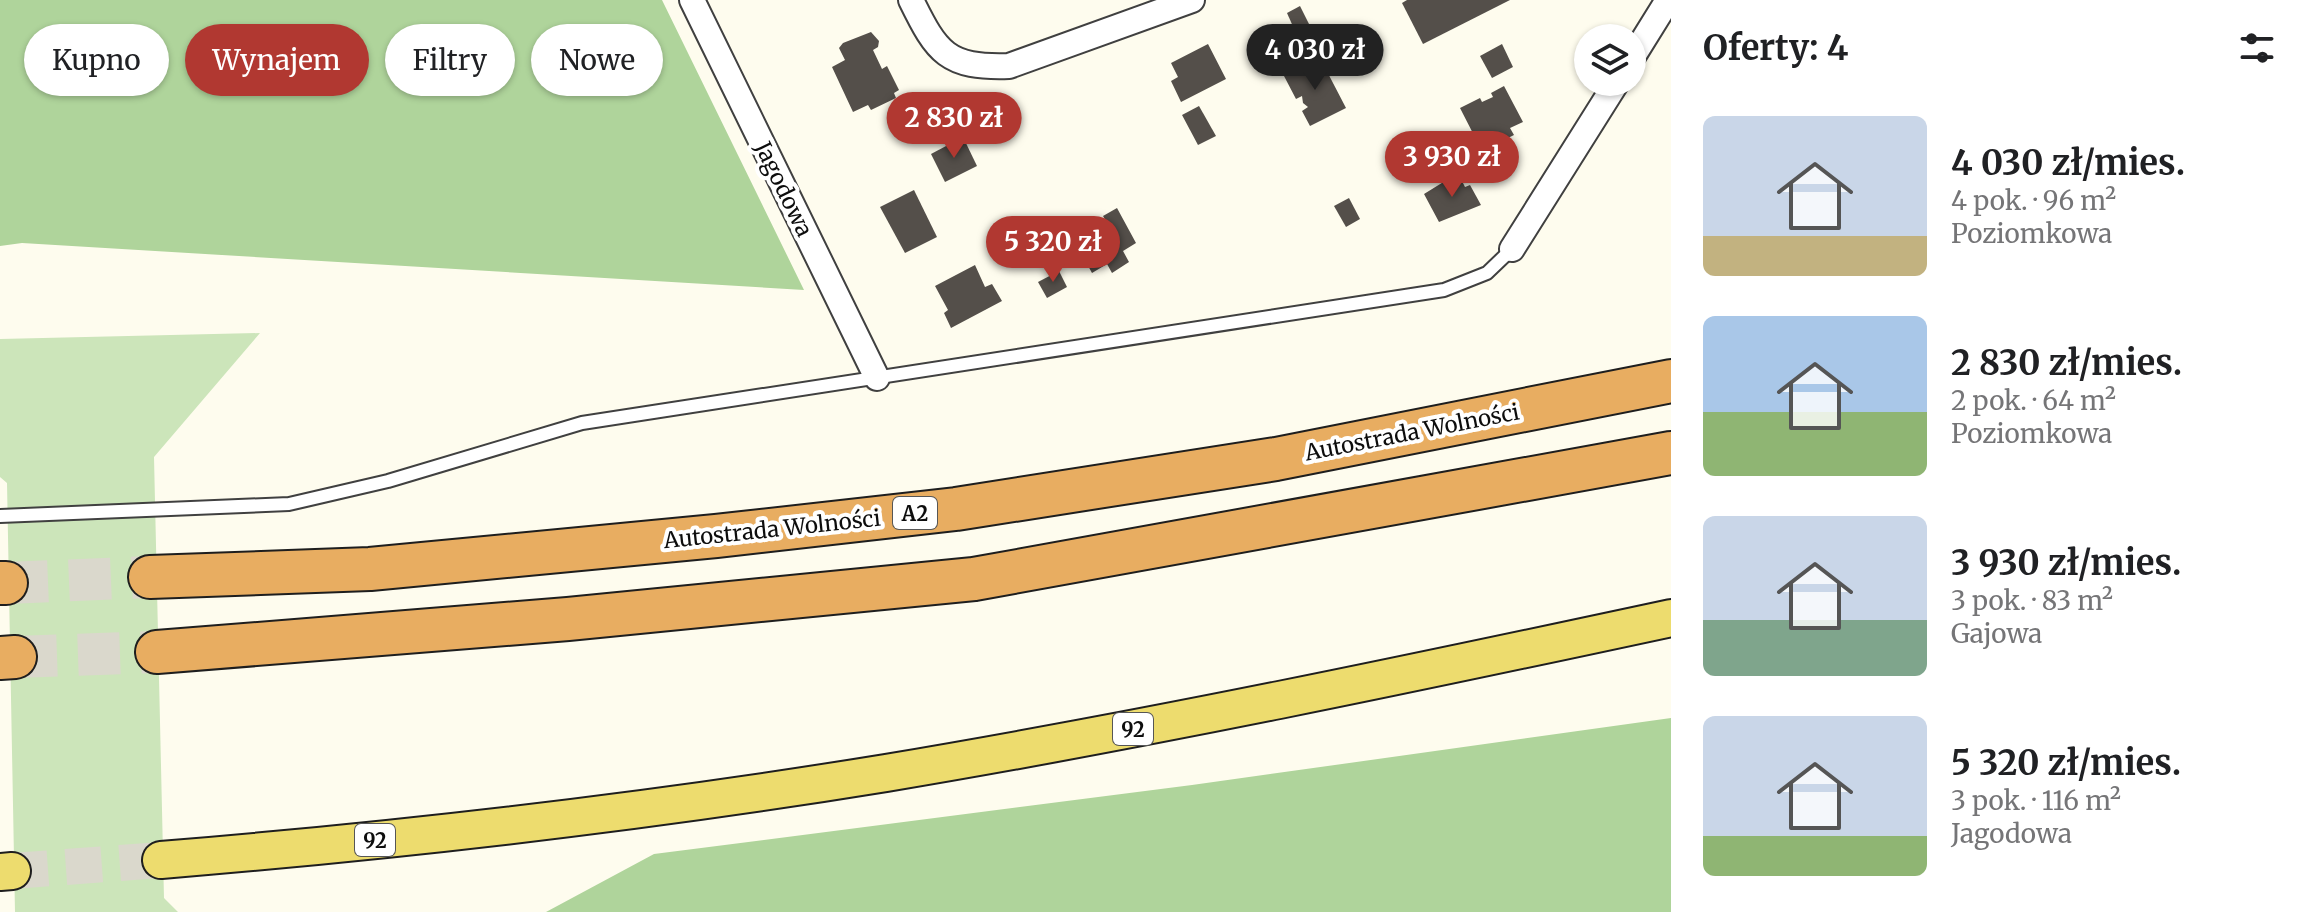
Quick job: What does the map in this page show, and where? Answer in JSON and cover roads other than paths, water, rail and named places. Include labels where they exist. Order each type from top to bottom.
[{"type":"highway","name":"Autostrada Wolności","points":[[150,577],[370,569],[716,536],[956,509],[1276,459],[1671,381]]},
{"type":"highway","points":[[157,652],[568,619],[974,579],[1671,453]]},
{"type":"main road","name":"92","points":[[161,860],[478,828],[895,771],[1202,716],[1671,618]]},
{"type":"street","name":"Jagodowa","points":[[692,0],[877,378]]},
{"type":"street","points":[[911,0],[928,35],[951,59],[979,67],[1009,66],[1184,1]]},
{"type":"street","points":[[1646,35],[1668,0]]},
{"type":"street","points":[[1512,249],[1608,96]]},
{"type":"lane","points":[[0,516],[289,504],[388,481],[582,423],[1444,290],[1487,273],[1512,249]]},
{"type":"tunnel","points":[[6,583],[150,577]]},
{"type":"tunnel","points":[[15,657],[157,652]]},
{"type":"tunnel","points":[[12,871],[161,860]]}]
